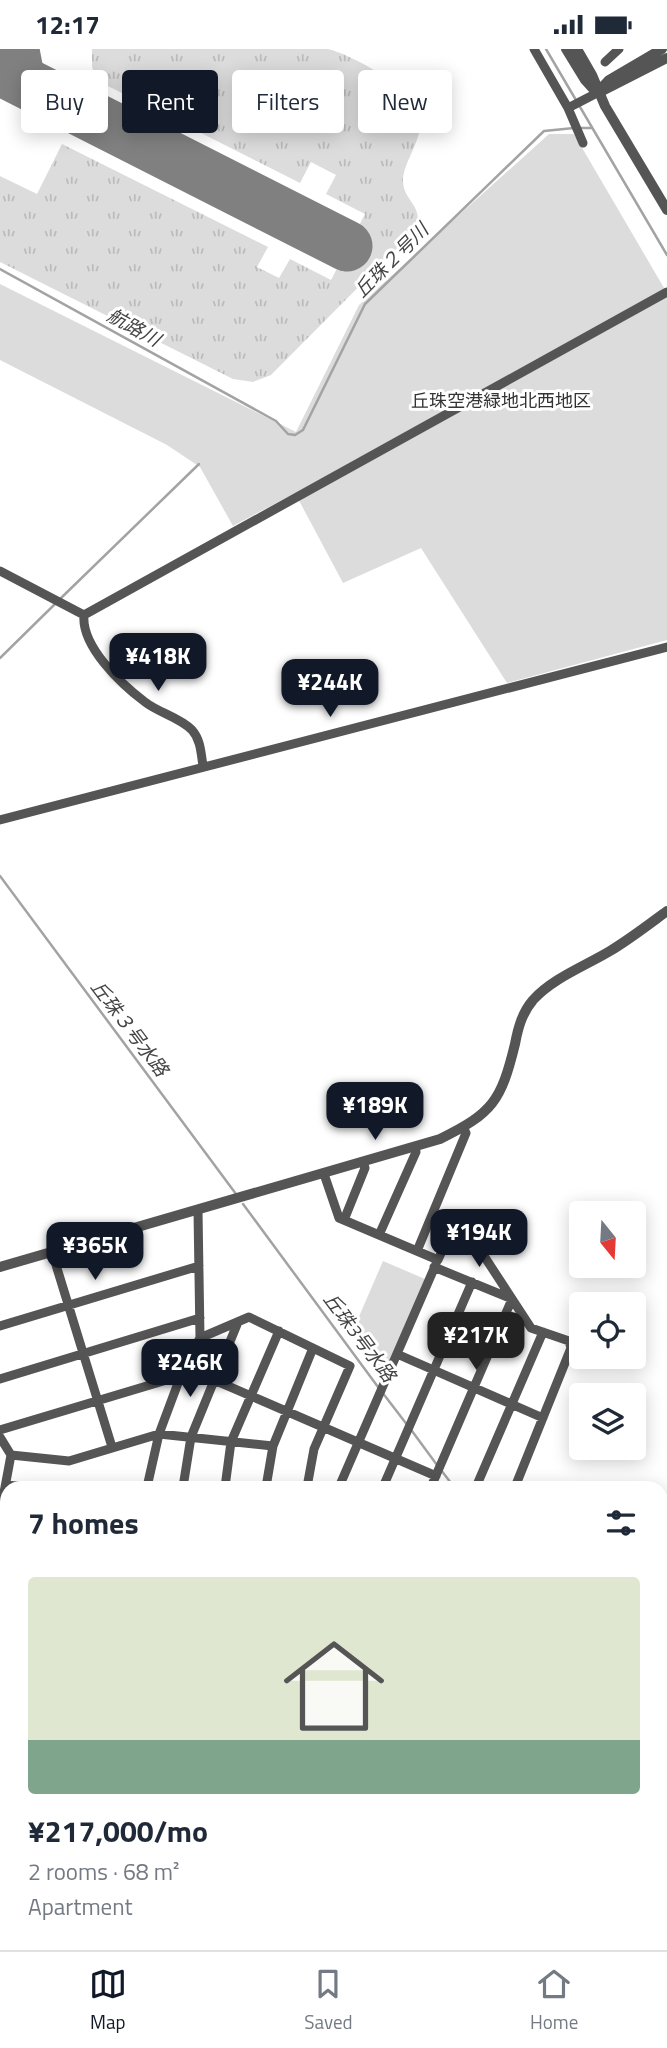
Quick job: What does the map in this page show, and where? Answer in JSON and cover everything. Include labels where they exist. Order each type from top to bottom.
[{"type":"street","points":[[534,49],[574,105],[575,122],[581,139]]},
{"type":"street","points":[[566,49],[585,80],[597,93],[667,210]]},
{"type":"street","points":[[577,49],[592,75],[597,93]]},
{"type":"street","points":[[605,62],[619,49]]},
{"type":"street","points":[[574,105],[667,57],[663,49],[609,80],[597,93]]},
{"type":"street","points":[[84,615],[667,292]]},
{"type":"street","points":[[0,571],[84,615]]},
{"type":"street","points":[[84,615],[83,626],[90,643],[127,686],[146,703],[191,729],[199,740],[203,767]]},
{"type":"street","points":[[0,820],[667,647]]},
{"type":"street","points":[[0,1267],[415,1147],[463,1127],[491,1107],[502,1091],[520,1022],[532,1001],[549,987],[613,949],[667,911]]},
{"type":"street","points":[[417,1251],[466,1133],[463,1127]]},
{"type":"street","points":[[379,1235],[416,1153],[415,1147]]},
{"type":"street","points":[[344,1220],[365,1168],[363,1162]]},
{"type":"street","points":[[324,1174],[339,1218],[417,1251],[472,1282],[512,1299]]},
{"type":"street","points":[[147,1481],[159,1434],[182,1371],[200,1338],[198,1211]]},
{"type":"street","points":[[342,1481],[458,1216],[531,1328],[569,1341],[571,1348],[517,1481]]},
{"type":"street","points":[[52,1252],[112,1447]]},
{"type":"street","points":[[0,1326],[199,1266]]},
{"type":"street","points":[[386,1481],[472,1282]]},
{"type":"street","points":[[434,1481],[512,1299]]},
{"type":"street","points":[[200,1338],[249,1317],[350,1366],[314,1449],[308,1481]]},
{"type":"street","points":[[0,1379],[200,1318]]},
{"type":"street","points":[[184,1481],[191,1437],[238,1322]]},
{"type":"street","points":[[226,1481],[232,1442],[279,1331]]},
{"type":"street","points":[[480,1481],[543,1332]]},
{"type":"street","points":[[267,1481],[273,1446],[313,1348]]},
{"type":"street","points":[[397,1354],[543,1417]]},
{"type":"street","points":[[0,1430],[98,1401],[182,1371],[214,1380],[396,1458],[438,1471]]},
{"type":"street","points":[[11,1455],[69,1461],[159,1434],[273,1446]]},
{"type":"street","points":[[0,1437],[11,1455],[7,1481]]},
{"type":"green space","points":[[92,49],[328,49],[368,66],[374,70],[358,70],[358,133],[419,133],[403,179],[406,192],[417,213],[417,228],[271,375],[253,382],[233,379],[0,262],[0,176],[37,194],[62,144],[268,247],[257,267],[279,278],[290,259],[331,280],[365,214],[326,194],[336,175],[311,162],[300,183],[201,133],[218,133],[218,70],[122,70],[122,93],[108,86],[108,70],[93,70]]},
{"type":"green space","name":"丘珠空港緑地北西地区","points":[[549,134],[574,134],[667,293],[667,640],[507,683],[421,548],[343,583],[295,493],[233,526],[200,467],[167,445],[0,360],[0,284],[296,432],[359,305]]},
{"type":"green space","points":[[383,1261],[425,1279],[384,1376],[351,1335]]},
{"type":"waterway","points":[[546,49],[667,255]]},
{"type":"waterway","name":"丘珠２号川","points":[[0,269],[276,421],[288,434],[295,435],[303,430],[365,304],[544,131],[574,128]]},
{"type":"waterway","name":"丘珠２号川","points":[[581,128],[591,128]]},
{"type":"waterway","name":"丘珠２号川","points":[[60,599],[199,464]]},
{"type":"waterway","name":"丘珠２号川","points":[[0,658],[55,604]]},
{"type":"waterway","name":"丘珠３号水路","points":[[0,876],[236,1194]]},
{"type":"waterway","name":"丘珠3号水路","points":[[243,1204],[378,1387]]},
{"type":"waterway","name":"丘珠3号水路","points":[[382,1392],[408,1426]]},
{"type":"waterway","name":"丘珠3号水路","points":[[412,1431],[437,1465]]},
{"type":"waterway","name":"丘珠3号水路","points":[[441,1470],[449,1481]]},
{"type":"taxiway","points":[[0,56],[17,49]]},
{"type":"taxiway","points":[[29,49],[33,70]]},
{"type":"runway","points":[[0,70],[347,246]]},
{"type":"water label","name":"航路川","points":[[134,327]]}]
